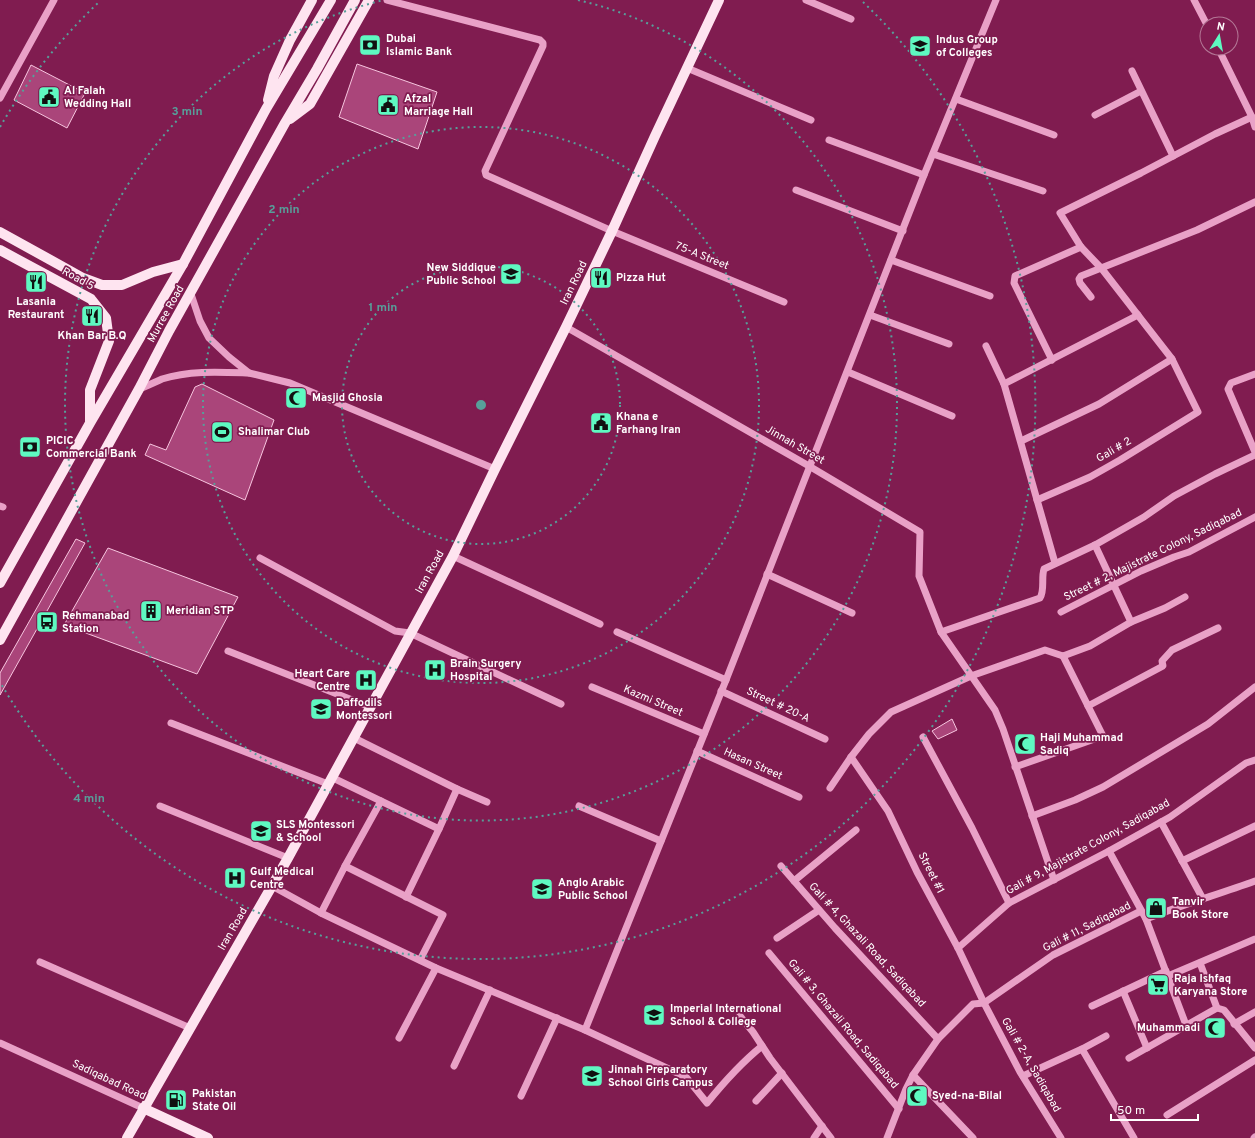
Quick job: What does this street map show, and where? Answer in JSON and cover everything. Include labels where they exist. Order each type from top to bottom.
[{"type":"main road","points":[[266,109],[274,76],[290,40],[312,0]]},
{"type":"main road","name":"Murree Road","points":[[0,583],[90,423],[183,264],[266,109],[331,0]]},
{"type":"main road","name":"Murree Road","points":[[0,640],[139,389],[169,331],[285,123],[356,0]]},
{"type":"main road","points":[[285,123],[310,104],[369,0]]},
{"type":"main road","name":"Iran Road","points":[[127,1138],[288,858],[453,556],[612,231],[719,0]]},
{"type":"main road","points":[[0,232],[83,278],[102,285],[122,285],[153,272],[183,264]]},
{"type":"main road","name":"Road 5","points":[[0,250],[91,299],[106,318],[109,341],[90,390],[90,423]]},
{"type":"main road","name":"Sadiqabad Road","points":[[143,1108],[208,1138]]},
{"type":"street","points":[[0,98],[54,0]]},
{"type":"street","name":"75-A Street","points":[[387,0],[540,40],[543,43],[543,46],[485,173],[486,175],[612,231],[784,302]]},
{"type":"street","points":[[806,0],[851,18]]},
{"type":"street","points":[[585,1030],[726,680],[924,175],[934,154],[996,0]]},
{"type":"street","points":[[1197,1],[1203,16]]},
{"type":"street","points":[[1020,442],[1099,404],[1172,359],[1102,269],[1081,247],[1060,213],[1216,134],[1254,123],[1222,56]]},
{"type":"street","points":[[687,68],[811,120]]},
{"type":"street","points":[[1132,71],[1173,156]]},
{"type":"street","points":[[1095,115],[1141,91]]},
{"type":"street","points":[[956,99],[1054,135]]},
{"type":"street","points":[[829,140],[924,175]]},
{"type":"street","points":[[934,154],[1043,191]]},
{"type":"street","points":[[796,190],[902,231]]},
{"type":"street","points":[[1091,297],[1080,283],[1079,279],[1081,276],[1102,269],[1197,230],[1255,202]]},
{"type":"street","points":[[1052,360],[1014,280],[1015,276],[1081,247]]},
{"type":"street","points":[[891,260],[990,296]]},
{"type":"street","points":[[191,294],[200,321],[209,338],[249,373]]},
{"type":"street","points":[[870,315],[949,344]]},
{"type":"street","points":[[1004,384],[1138,315]]},
{"type":"street","name":"Jinnah Street","points":[[566,327],[810,466],[920,532],[919,576],[942,632]]},
{"type":"street","points":[[986,346],[1004,384],[1055,563]]},
{"type":"street","name":"Gali # 2","points":[[1037,500],[1090,477],[1198,412],[1172,359]]},
{"type":"street","points":[[848,372],[952,416]]},
{"type":"street","points":[[139,389],[163,379],[189,373],[249,373],[290,382],[495,469]]},
{"type":"street","points":[[1255,374],[1231,383],[1228,389],[1255,452]]},
{"type":"street","points":[[1054,880],[1003,729],[995,710],[942,632],[1040,598],[1042,595],[1044,568],[1095,545],[1144,517],[1174,496],[1215,474],[1255,456]]},
{"type":"street","name":"Street # 2, Majistrate Colony, Sadiqabad","points":[[1061,612],[1114,584],[1174,557],[1189,552],[1255,517]]},
{"type":"street","points":[[1095,545],[1131,622]]},
{"type":"street","points":[[453,556],[600,624]]},
{"type":"street","points":[[260,558],[395,631],[410,633],[561,704]]},
{"type":"street","points":[[767,574],[852,613]]},
{"type":"street","points":[[830,788],[869,734],[890,712],[971,676],[1045,650],[1063,656],[1090,646],[1131,622],[1165,608],[1185,597]]},
{"type":"street","points":[[1088,706],[1162,666],[1162,660],[1172,650],[1218,628]]},
{"type":"street","points":[[617,632],[726,680]]},
{"type":"street","points":[[228,651],[370,707]]},
{"type":"street","points":[[1015,767],[1103,736],[1063,656]]},
{"type":"street","name":"Kazmi Street","points":[[592,687],[704,734]]},
{"type":"street","points":[[1032,816],[1076,800],[1103,787],[1208,724],[1255,687]]},
{"type":"street","name":"Street # 20-A","points":[[721,690],[826,739]]},
{"type":"street","points":[[171,723],[330,780],[381,801],[439,829]]},
{"type":"street","points":[[923,737],[972,828],[1009,903]]},
{"type":"street","points":[[354,738],[457,789],[487,802]]},
{"type":"street","name":"Hasan Street","points":[[697,751],[799,797]]},
{"type":"street","name":"Street #1","points":[[851,757],[888,811],[917,872],[958,948],[984,1003]]},
{"type":"street","name":"Gali # 9, Majistrate Colony, Sadiqabad","points":[[958,948],[1009,903],[1170,817],[1246,764],[1255,760]]},
{"type":"street","points":[[406,897],[457,789]]},
{"type":"street","points":[[320,913],[381,801]]},
{"type":"street","points":[[160,806],[288,858]]},
{"type":"street","points":[[579,806],[661,841]]},
{"type":"street","points":[[1161,822],[1203,899]]},
{"type":"street","points":[[1182,861],[1255,826]]},
{"type":"street","points":[[794,881],[856,830]]},
{"type":"street","points":[[1108,851],[1146,919],[1186,1025]]},
{"type":"street","points":[[345,866],[443,915],[420,960]]},
{"type":"street","name":"Gali # 4, Ghazali Road, Sadiqabad","points":[[781,866],[819,910],[938,1039]]},
{"type":"street","points":[[1146,919],[1179,906],[1255,881]]},
{"type":"street","points":[[272,886],[320,913],[436,968],[585,1030],[686,1077],[707,1103],[749,1056],[762,1046]]},
{"type":"street","points":[[777,938],[819,910]]},
{"type":"street","name":"Gali # 11, Sadiqabad","points":[[887,1138],[913,1075],[938,1039],[974,1004],[984,1003],[1053,955],[1141,911]]},
{"type":"street","points":[[1092,1006],[1123,991],[1167,973],[1200,963],[1255,939]]},
{"type":"street","name":"Gali # 3, Ghazali Road, Sadiqabad","points":[[769,953],[899,1109]]},
{"type":"street","points":[[40,962],[190,1028]]},
{"type":"street","points":[[1200,963],[1217,1008]]},
{"type":"street","points":[[399,1038],[436,968]]},
{"type":"street","points":[[454,1066],[490,990]]},
{"type":"street","points":[[1123,991],[1147,1048]]},
{"type":"street","name":"Gali # 2-A, Sadiqabad","points":[[984,1003],[1023,1076],[1061,1138]]},
{"type":"street","points":[[1128,1058],[1217,1008],[1224,1010],[1255,1048]]},
{"type":"street","points":[[1234,1024],[1255,1012]]},
{"type":"street","points":[[740,1016],[831,1138]]},
{"type":"street","points":[[521,1096],[557,1018]]},
{"type":"street","points":[[1023,1076],[1082,1050],[1106,1036]]},
{"type":"street","name":"Sadiqabad Road","points":[[0,1043],[143,1108]]},
{"type":"street","points":[[1082,1050],[1134,1138]]},
{"type":"street","points":[[1168,1115],[1255,1060]]},
{"type":"street","points":[[756,1101],[782,1073]]},
{"type":"street","points":[[913,1075],[973,1138]]},
{"type":"street","points":[[814,1138],[822,1126]]},
{"type":"building","name":"Afzal Marriage Hall","points":[[357,64],[437,92],[418,149],[339,117]]},
{"type":"building","name":"Al Falah Wedding Hall","points":[[31,65],[85,93],[67,128],[14,100]]},
{"type":"building","name":"Shalimar Club","points":[[202,384],[274,420],[245,500],[145,455],[150,444],[166,450],[195,387]]},
{"type":"building","points":[[76,539],[85,543],[0,695],[0,673]]},
{"type":"building","name":"Meridian STP","points":[[108,548],[238,597],[197,674],[64,625]]},
{"type":"building","points":[[952,719],[957,730],[938,739],[932,731]]},
{"type":"place","name":"Dubai Islamic Bank","points":[[370,45]]},
{"type":"place","name":"Indus Group of Colleges","points":[[920,46]]},
{"type":"place","name":"Al Falah Wedding Hall","points":[[49,97]]},
{"type":"place","name":"Afzal Marriage Hall","points":[[388,105]]},
{"type":"place","name":"New Siddique Public School","points":[[511,274]]},
{"type":"place","name":"Pizza Hut","points":[[601,278]]},
{"type":"place","name":"Lasania Restaurant","points":[[36,282]]},
{"type":"place","name":"Khan Bar B.Q","points":[[92,316]]},
{"type":"place","name":"Masjid Ghosia","points":[[296,398]]},
{"type":"place","name":"Khana e Farhang Iran","points":[[601,423]]},
{"type":"place","name":"Shalimar Club","points":[[222,432]]},
{"type":"place","name":"PICIC Commercial Bank","points":[[30,447]]},
{"type":"place","name":"Meridian STP","points":[[151,611]]},
{"type":"place","name":"Rehmanabad Station","points":[[47,622]]},
{"type":"place","name":"Brain Surgery Hospital","points":[[435,670]]},
{"type":"place","name":"Heart Care Centre","points":[[366,680]]},
{"type":"place","name":"Daffodils Montessori","points":[[321,709]]},
{"type":"place","name":"Haji Muhammad Sadiq","points":[[1025,744]]},
{"type":"place","name":"SLS Montessori & School","points":[[261,831]]},
{"type":"place","name":"Gulf Medical Centre","points":[[235,878]]},
{"type":"place","name":"Anglo Arabic Public School","points":[[542,889]]},
{"type":"place","name":"Tanvir Book Store","points":[[1156,908]]},
{"type":"place","name":"Raja Ishfaq Karyana Store","points":[[1158,985]]},
{"type":"place","name":"Imperial International School & College","points":[[654,1015]]},
{"type":"place","name":"Muhammadi","points":[[1215,1028]]},
{"type":"place","name":"Jinnah Preparatory School Girls Campus","points":[[592,1076]]},
{"type":"place","name":"Syed-na-Bilal","points":[[917,1096]]},
{"type":"place","name":"Pakistan State Oil","points":[[176,1100]]}]
